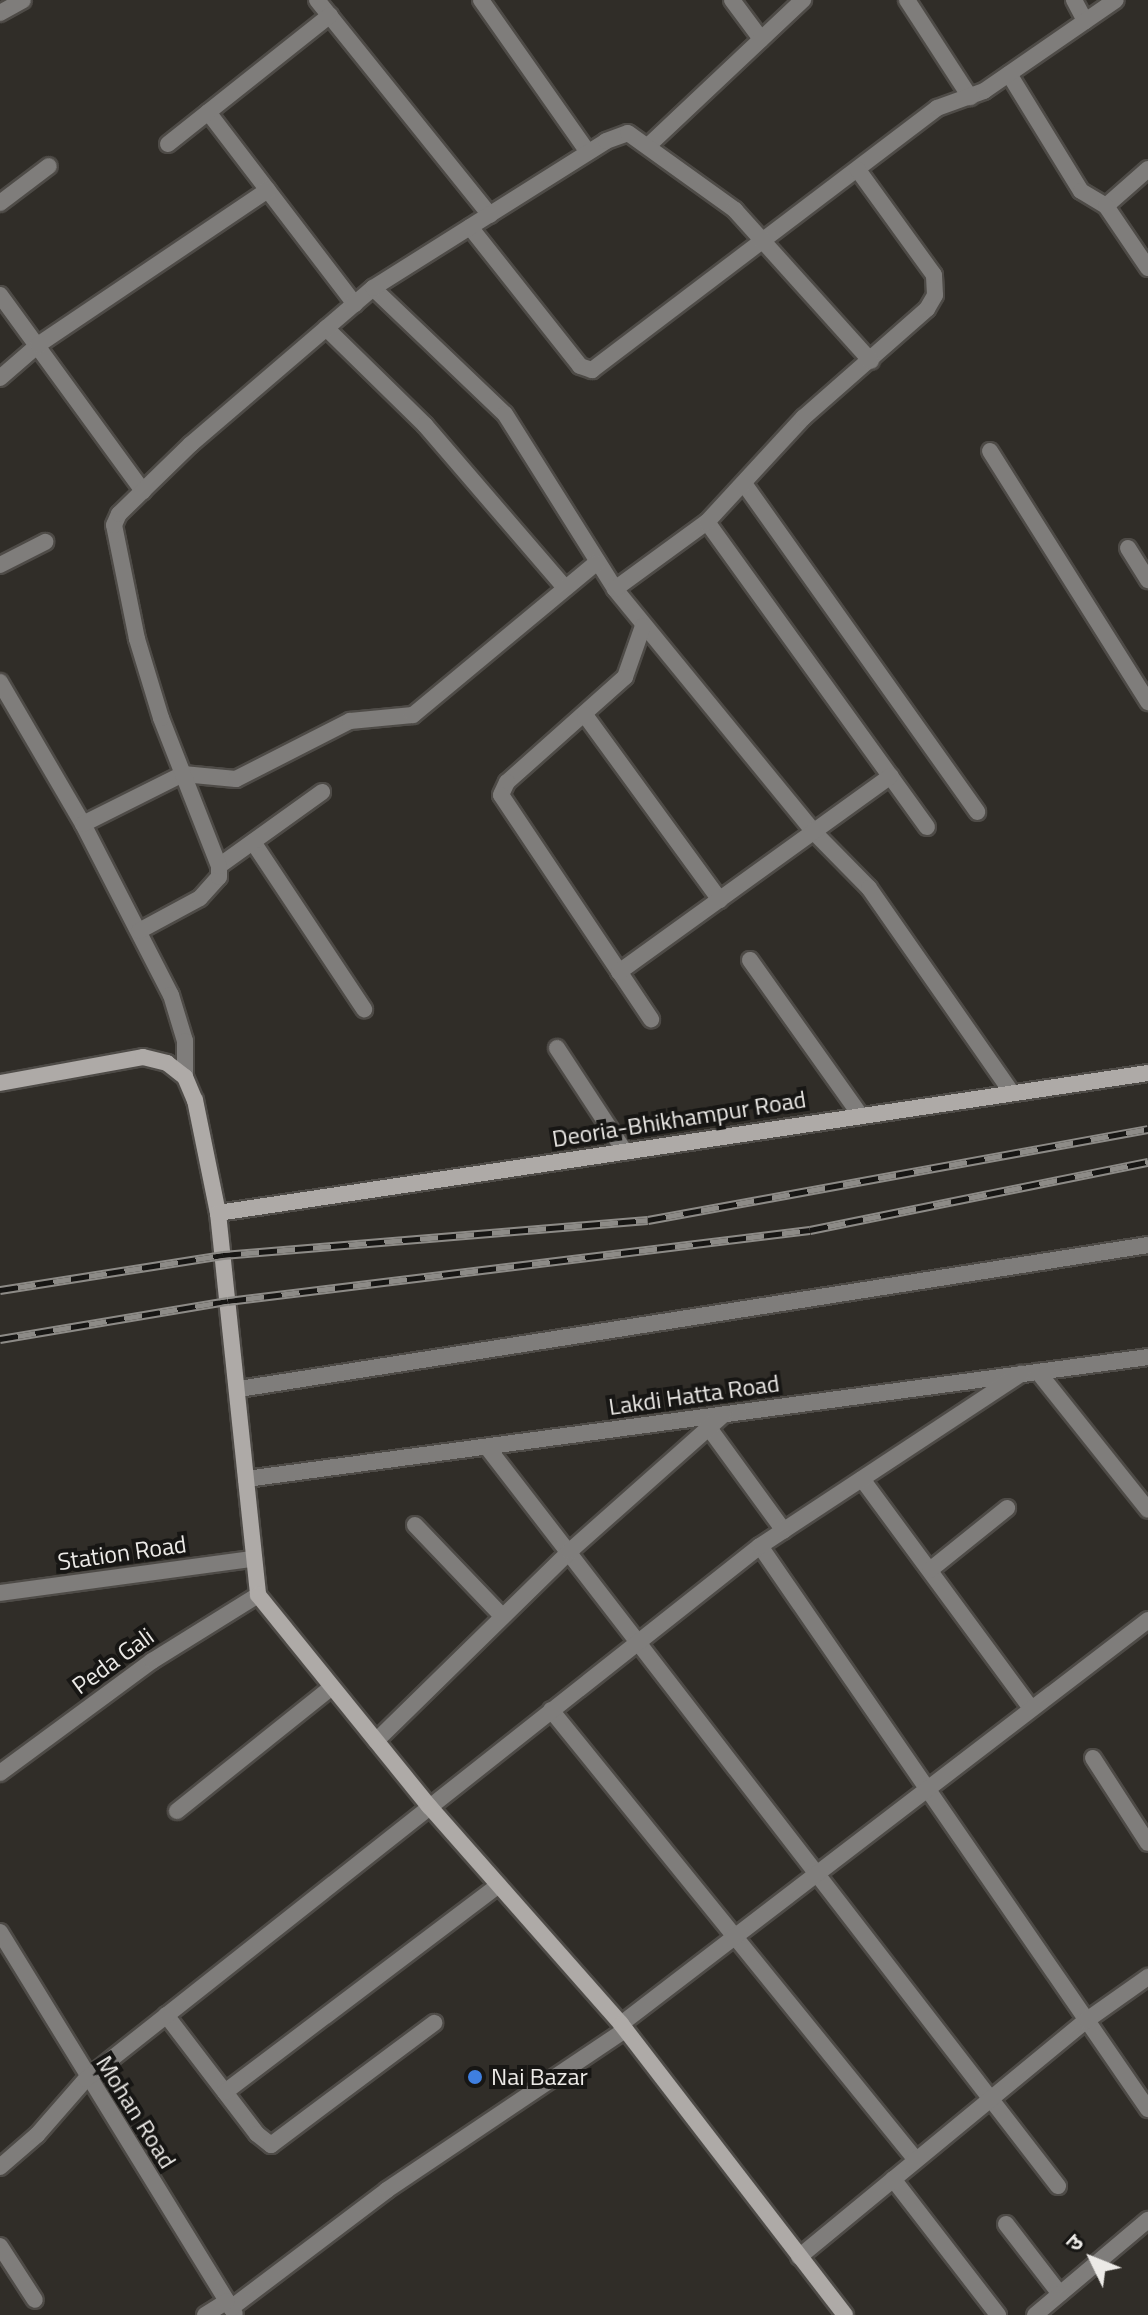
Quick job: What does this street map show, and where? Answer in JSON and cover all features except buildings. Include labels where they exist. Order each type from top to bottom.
[{"type":"main road","points":[[0,1083],[143,1057],[167,1063],[185,1077],[195,1100],[218,1213],[239,1389],[250,1559],[258,1595],[429,1806],[623,2027],[845,2315]]},
{"type":"main road","name":"Deoria-Bhikhampur Road","points":[[218,1213],[1148,1073]]},
{"type":"street","points":[[0,13],[23,0]]},
{"type":"street","points":[[317,0],[490,215]]},
{"type":"street","points":[[481,0],[588,152]]},
{"type":"street","points":[[732,0],[761,39]]},
{"type":"street","points":[[649,145],[803,0]]},
{"type":"street","points":[[907,0],[970,97]]},
{"type":"street","points":[[1074,0],[1085,21]]},
{"type":"street","points":[[470,227],[586,371],[767,243],[937,108],[970,97],[1009,74],[1116,0]]},
{"type":"street","points":[[168,144],[330,15]]},
{"type":"street","points":[[1009,74],[1081,191],[1106,206],[1148,268]]},
{"type":"street","points":[[208,112],[355,304]]},
{"type":"street","points":[[139,931],[200,898],[219,877],[219,866],[183,774],[137,639],[114,536],[119,514],[373,288],[588,152],[628,133],[649,145],[735,210],[871,361]]},
{"type":"street","points":[[0,203],[49,166]]},
{"type":"street","points":[[1106,206],[1148,169]]},
{"type":"street","points":[[615,589],[707,522],[745,485],[803,418],[927,309],[935,295],[934,275],[858,170]]},
{"type":"street","points":[[0,378],[38,345],[268,190]]},
{"type":"street","points":[[373,288],[505,414],[615,589],[814,832],[869,888],[1012,1093]]},
{"type":"street","points":[[0,295],[143,491]]},
{"type":"street","points":[[326,328],[425,425],[565,588]]},
{"type":"street","points":[[990,451],[1148,702]]},
{"type":"street","points":[[745,485],[977,812]]},
{"type":"street","points":[[707,522],[927,827]]},
{"type":"street","points":[[0,565],[45,542]]},
{"type":"street","points":[[1128,548],[1148,580]]},
{"type":"street","points":[[83,824],[183,774],[236,779],[350,721],[413,715],[596,563]]},
{"type":"street","points":[[643,626],[625,677],[507,782],[501,795],[651,1019]]},
{"type":"street","points":[[0,682],[83,824],[182,1021],[185,1077]]},
{"type":"street","points":[[585,715],[720,900]]},
{"type":"street","points":[[619,972],[891,776]]},
{"type":"street","points":[[219,866],[322,792]]},
{"type":"street","points":[[253,842],[364,1009]]},
{"type":"street","points":[[750,960],[861,1116]]},
{"type":"street","points":[[557,1048],[625,1152]]},
{"type":"street","points":[[239,1389],[1148,1245]]},
{"type":"street","name":"Lakdi Hatta Road","points":[[246,1479],[1148,1357]]},
{"type":"street","points":[[1038,1372],[1148,1510]]},
{"type":"street","points":[[0,2167],[37,2135],[86,2079],[760,1546],[1021,1374]]},
{"type":"street","points":[[376,1741],[570,1551],[723,1415]]},
{"type":"street","points":[[709,1428],[784,1531]]},
{"type":"street","points":[[487,1447],[640,1640],[1058,2186]]},
{"type":"street","points":[[862,1479],[1031,1708]]},
{"type":"street","points":[[930,1570],[1007,1508]]},
{"type":"street","points":[[415,1525],[502,1616]]},
{"type":"street","points":[[760,1546],[929,1785],[1087,2020],[1142,2086],[1148,2109]]},
{"type":"street","name":"Station Road","points":[[0,1593],[250,1559]]},
{"type":"street","name":"Peda Gali","points":[[0,1773],[152,1661],[258,1595]]},
{"type":"street","points":[[205,2315],[231,2308],[387,2190],[623,2027],[816,1871],[1148,1620]]},
{"type":"street","points":[[177,1811],[332,1687]]},
{"type":"street","points":[[551,1710],[916,2160]]},
{"type":"street","points":[[1093,1758],[1145,1832]]},
{"type":"street","points":[[225,2092],[499,1885]]},
{"type":"street","name":"Mohan Road","points":[[0,1932],[86,2079],[231,2308]]},
{"type":"street","points":[[799,2257],[1087,2020],[1148,1977]]},
{"type":"street","points":[[166,2015],[225,2092],[271,2145],[434,2023]]},
{"type":"street","points":[[893,2179],[998,2315]]},
{"type":"street","points":[[1044,2312],[1060,2294],[1148,2220]]},
{"type":"street","points":[[1006,2224],[1060,2294]]},
{"type":"street","points":[[0,2246],[35,2300]]},
{"type":"railway","points":[[0,1290],[223,1255],[648,1220],[1148,1129]]},
{"type":"railway","points":[[0,1339],[228,1301],[810,1230],[1148,1162]]},
{"type":"place","name":"Nai Bazar","points":[[475,2077]]}]
